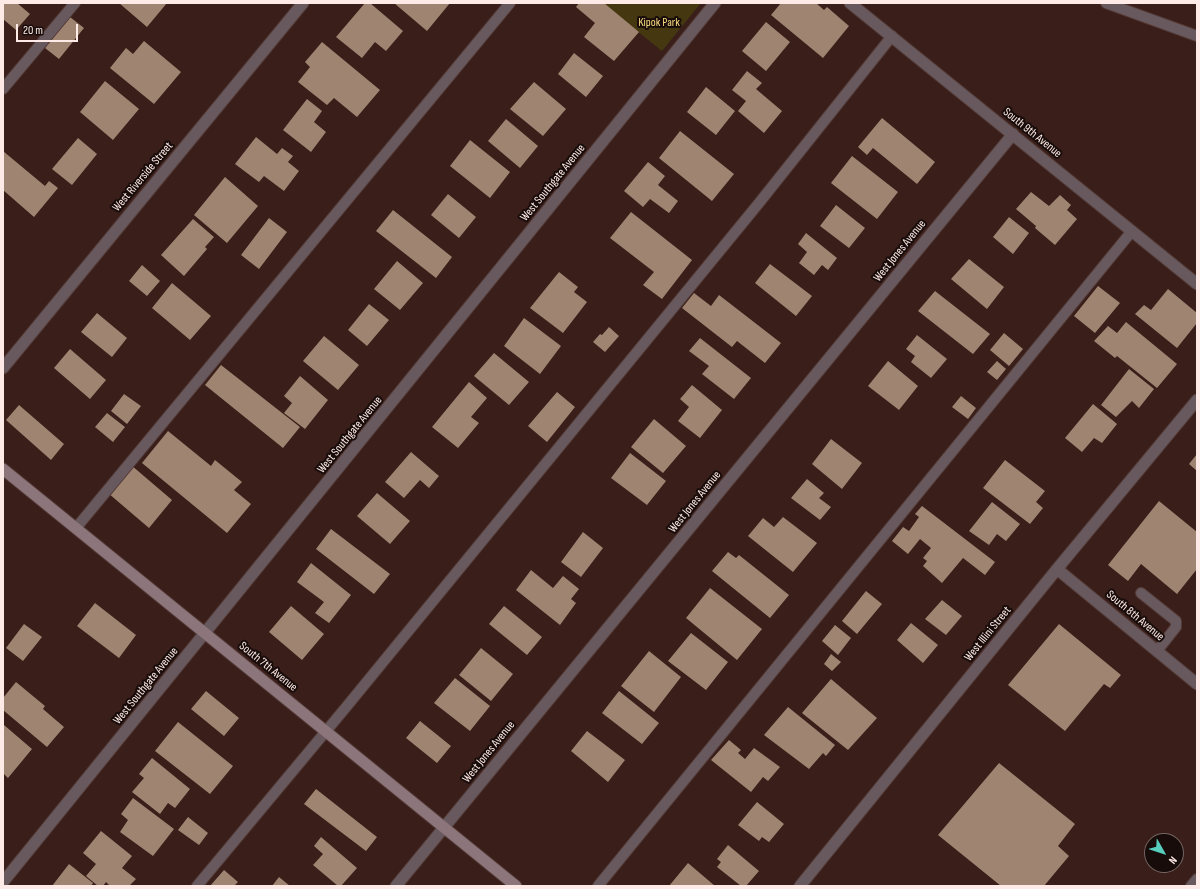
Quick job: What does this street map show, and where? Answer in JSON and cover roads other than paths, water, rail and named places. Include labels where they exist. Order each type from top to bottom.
[{"type":"main road","name":"South 7th Avenue","points":[[3,469],[516,886]]},
{"type":"street","name":"West Riverside Street","points":[[3,368],[303,3]]},
{"type":"street","name":"West Southgate Avenue","points":[[3,882],[716,3]]},
{"type":"street","name":"South 9th Avenue","points":[[850,3],[1197,284]]},
{"type":"street","name":"West Jones Avenue","points":[[396,886],[1013,134]]},
{"type":"street","name":"West Illini Street","points":[[800,886],[1057,569],[1197,400]]},
{"type":"street","name":"South 8th Avenue","points":[[1057,569],[1197,684]]},
{"type":"lane","points":[[3,89],[75,3]]},
{"type":"lane","points":[[76,528],[510,3]]},
{"type":"lane","points":[[1106,3],[1197,36]]},
{"type":"lane","points":[[197,886],[326,732],[744,221],[892,36]]},
{"type":"lane","points":[[598,886],[1132,231]]},
{"type":"lane","points":[[1141,593],[1176,621],[1176,627],[1157,651]]},
{"type":"lane","points":[[1191,886],[1197,879]]},
{"type":"park label","name":"Kipok Park","points":[[659,23]]}]
